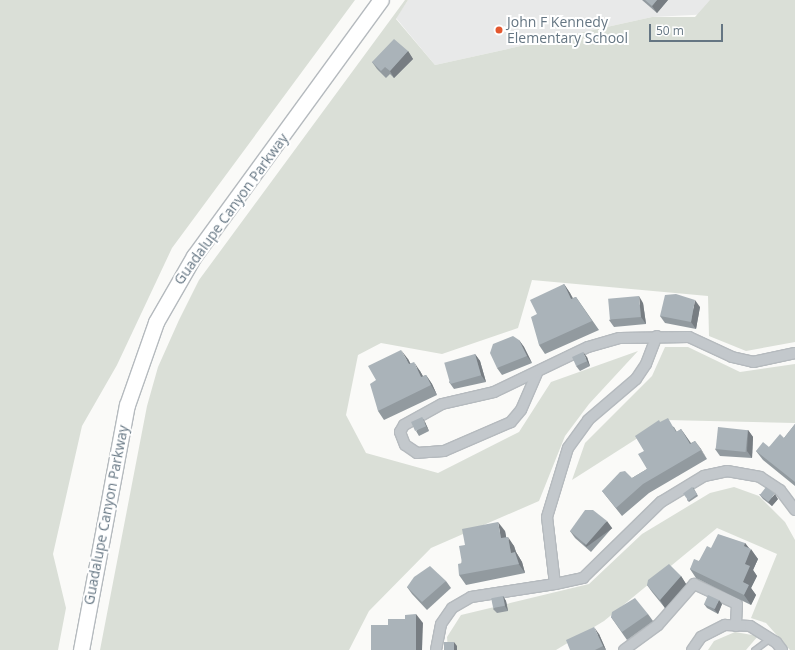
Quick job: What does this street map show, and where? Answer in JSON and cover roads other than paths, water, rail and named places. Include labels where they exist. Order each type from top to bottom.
[{"type":"main road","name":"Guadalupe Canyon Parkway","points":[[81,650],[127,404],[156,322],[194,256],[381,0]]},
{"type":"street","points":[[537,373],[527,399],[511,422],[444,451],[417,452],[405,445],[400,432],[410,421],[442,404],[494,392],[537,373],[588,347],[620,338],[657,336],[689,337],[732,357],[753,362],[795,352]]},
{"type":"street","points":[[556,584],[547,517],[568,448],[588,420],[636,378],[646,364],[657,336]]},
{"type":"street","points":[[436,650],[441,624],[452,608],[471,597],[556,584],[583,578],[661,502],[704,476],[727,471],[760,477],[780,490],[795,510]]},
{"type":"street","points":[[624,650],[658,625],[694,584],[737,604],[736,626]]},
{"type":"street","points":[[692,650],[701,637],[725,625],[750,626],[770,638],[782,650]]},
{"type":"lane","points":[[754,650],[770,638]]},
{"type":"place","name":"John F Kennedy Elementary School","points":[[499,30]]}]
